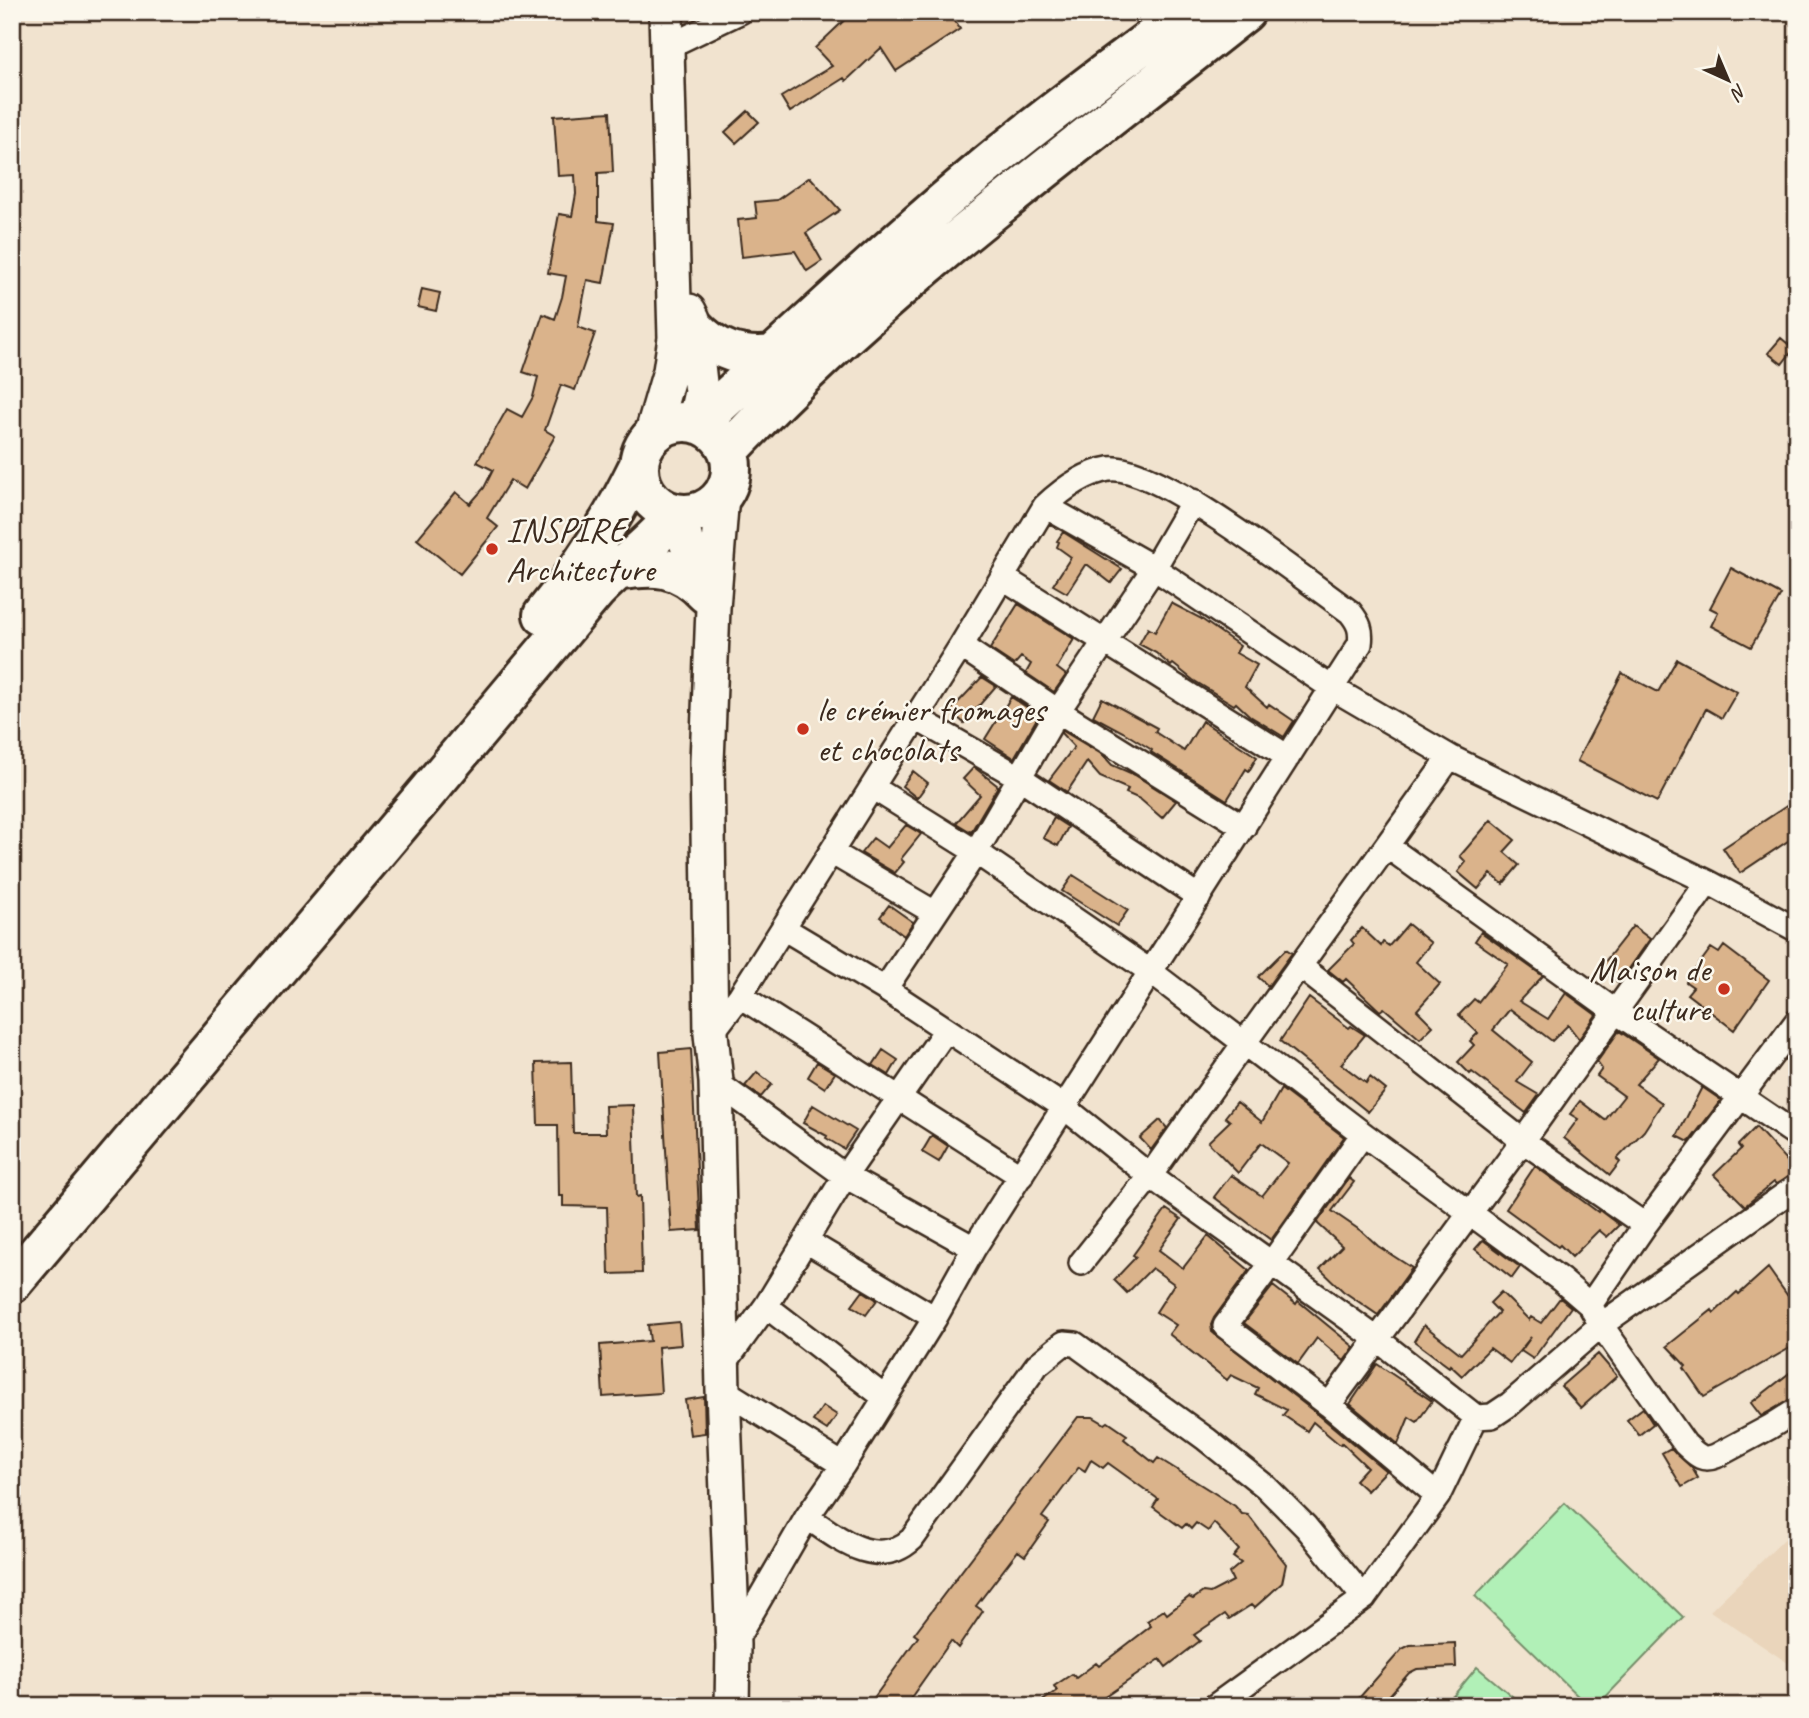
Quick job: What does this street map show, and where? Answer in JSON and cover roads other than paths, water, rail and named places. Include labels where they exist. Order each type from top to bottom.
[{"type":"highway","points":[[696,424],[833,298],[988,164],[1187,12]]},
{"type":"highway","points":[[728,452],[802,375],[856,325],[1009,197],[1245,12]]},
{"type":"highway","points":[[684,313],[702,336],[723,350],[747,356],[772,355]]},
{"type":"highway","points":[[12,1245],[559,596],[603,534],[645,452],[671,424],[696,424],[716,435],[728,452],[730,474],[722,495],[704,510],[692,514],[678,514],[661,509],[642,487],[645,452]]},
{"type":"highway","points":[[12,1283],[235,1016],[350,886],[615,571],[658,535],[678,514]]},
{"type":"highway","points":[[615,571],[640,567],[670,569],[690,579],[710,601]]},
{"type":"main road","points":[[666,12],[684,313],[701,392],[696,424]]},
{"type":"main road","points":[[645,452],[684,313]]},
{"type":"main road","points":[[722,495],[710,601],[707,762],[711,1034],[716,1082],[733,1644],[732,1706]]},
{"type":"main road","points":[[678,514],[687,545],[710,601]]},
{"type":"street","points":[[667,47],[740,12]]},
{"type":"street","points":[[711,1034],[740,996],[916,718],[1045,506],[1083,477],[1110,469],[1132,471],[1193,501],[1350,612],[1358,621],[1360,644],[974,1248],[935,1318],[843,1465],[807,1517],[733,1644]]},
{"type":"street","points":[[886,989],[976,852],[1058,711],[1154,568],[1193,501]]},
{"type":"street","points":[[1045,506],[1154,568],[1332,688],[1450,757],[1708,883],[1797,930]]},
{"type":"street","points":[[1002,577],[1288,757]]},
{"type":"street","points":[[961,646],[1058,711],[1244,827]]},
{"type":"street","points":[[916,718],[1019,777],[1199,897]]},
{"type":"street","points":[[1081,1263],[1150,1176],[1242,1043],[1301,967],[1450,757]]},
{"type":"street","points":[[872,787],[976,852],[1151,972],[1363,1134],[1561,1280],[1596,1315],[1685,1444],[1699,1457],[1708,1460],[1797,1410]]},
{"type":"street","points":[[1387,846],[1616,1012],[1797,1135]]},
{"type":"street","points":[[831,852],[935,913]]},
{"type":"street","points":[[1329,1405],[1708,883]]},
{"type":"street","points":[[783,928],[886,989],[1064,1107],[1150,1176],[1377,1339],[1476,1417],[1492,1416],[1510,1404],[1596,1315],[1797,1186]]},
{"type":"street","points":[[1301,967],[1523,1141],[1645,1225]]},
{"type":"street","points":[[740,996],[1021,1176]]},
{"type":"street","points":[[1596,1315],[1645,1225],[1797,1021]]},
{"type":"street","points":[[843,1465],[723,1377],[845,1176],[946,1030]]},
{"type":"street","points":[[716,1082],[845,1176],[974,1248]]},
{"type":"street","points":[[1363,1134],[1225,1326],[1329,1405],[1438,1496]]},
{"type":"street","points":[[806,1241],[935,1318]]},
{"type":"street","points":[[766,1306],[884,1397]]},
{"type":"street","points":[[807,1517],[850,1545],[870,1552],[891,1553],[904,1546],[912,1539],[1037,1365],[1064,1343],[1075,1344],[1266,1487],[1306,1527],[1364,1598]]},
{"type":"street","points":[[1215,1706],[1364,1598],[1438,1496],[1476,1417]]},
{"type":"place","name":"INSPIRE Architecture","points":[[492,549]]},
{"type":"place","name":"le crémier fromages et chocolats","points":[[803,729]]},
{"type":"place","name":"Maison de culture","points":[[1724,989]]}]
